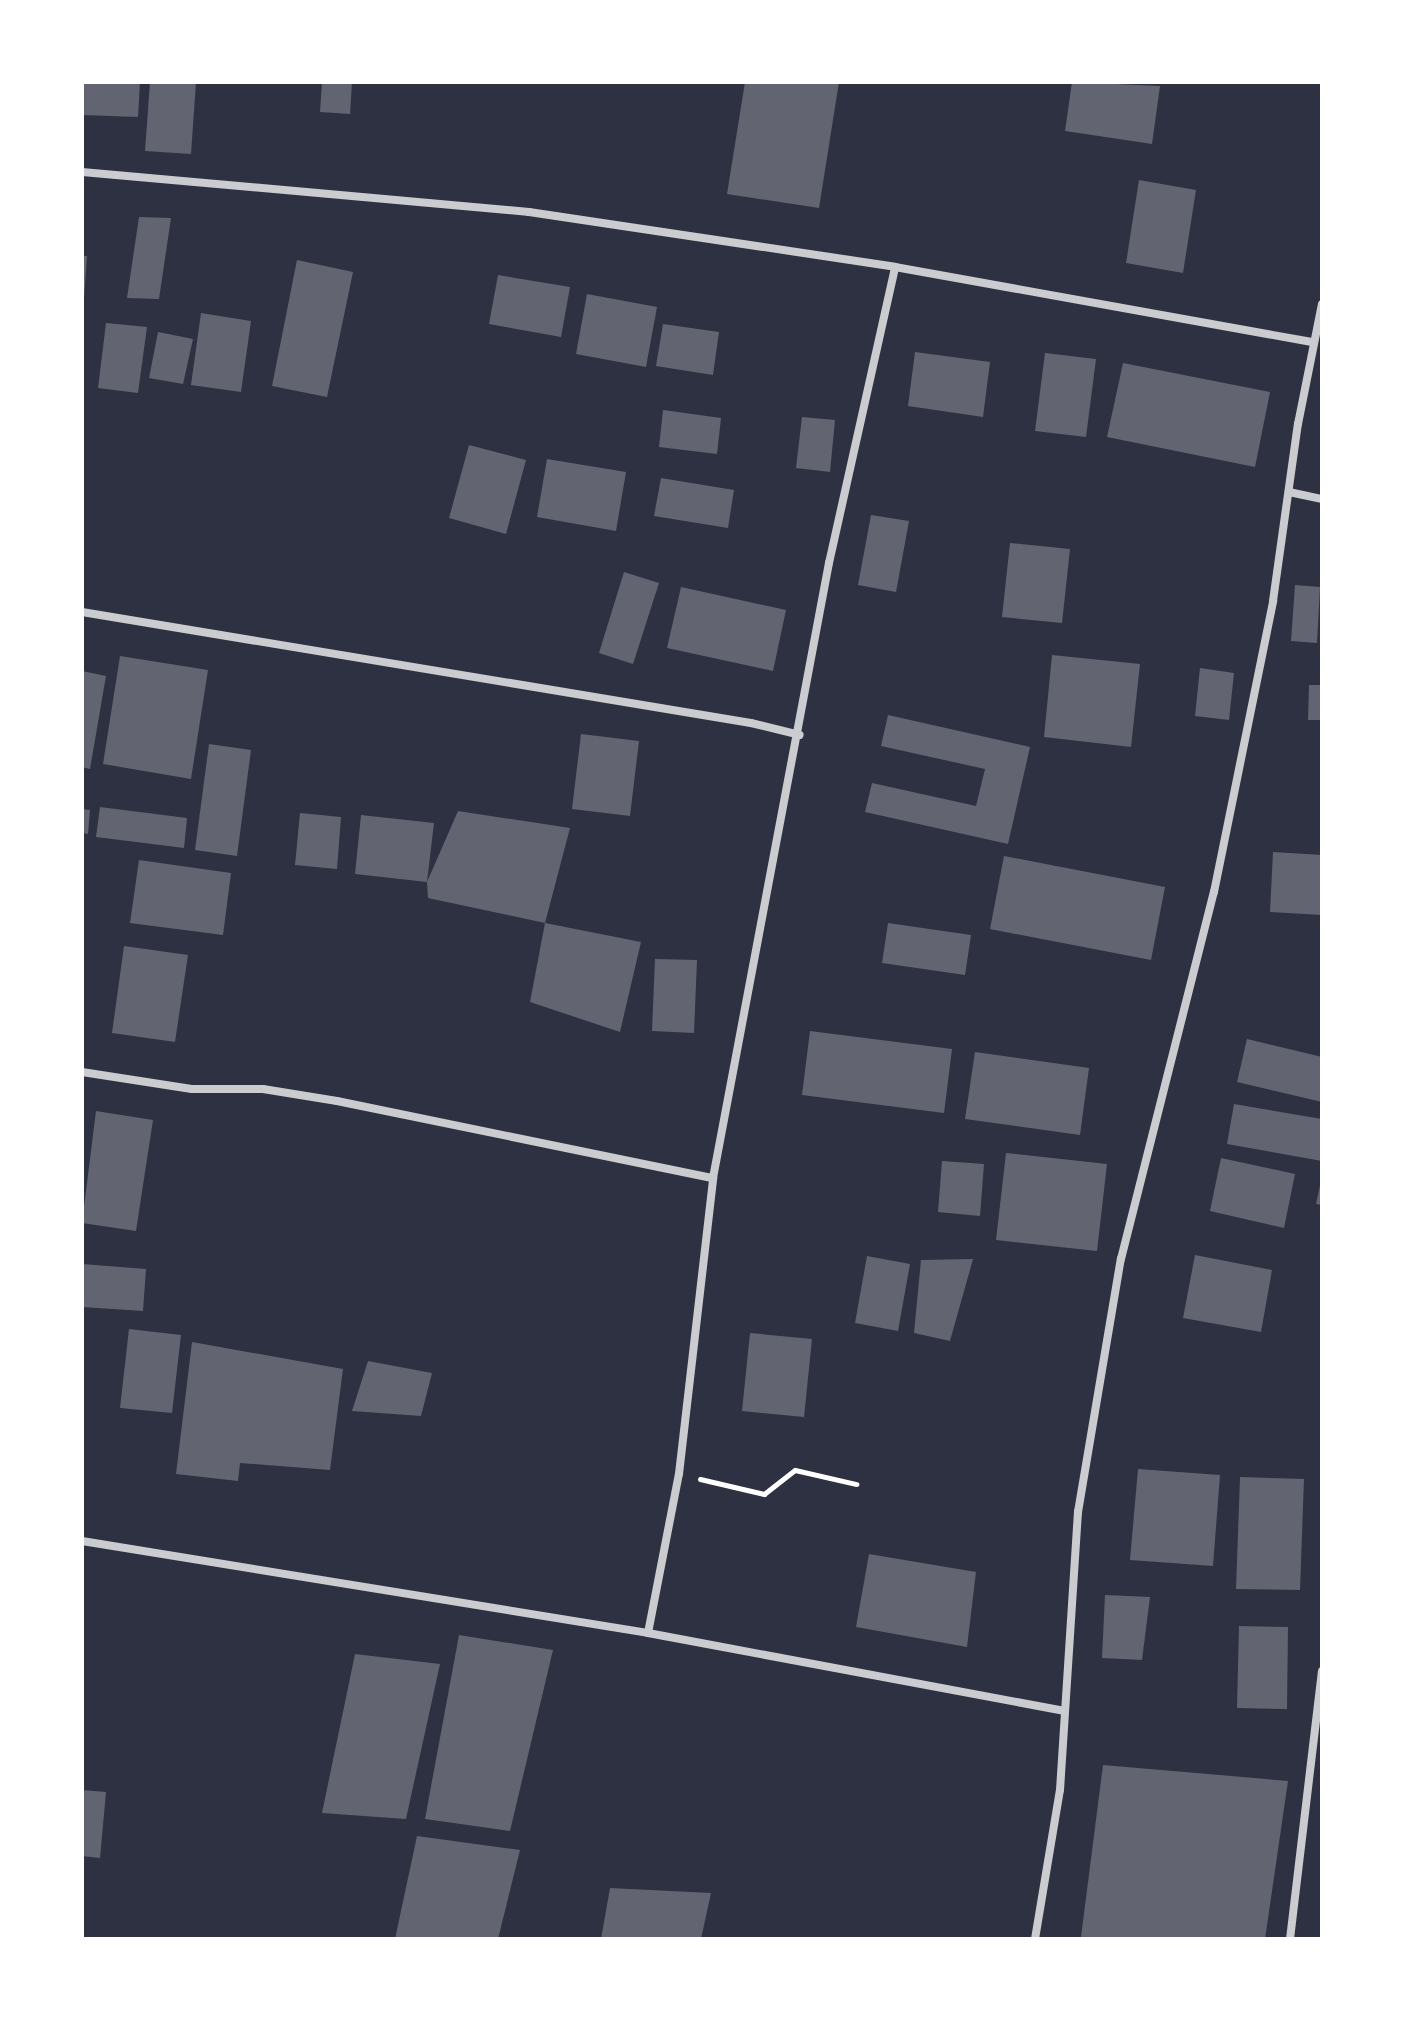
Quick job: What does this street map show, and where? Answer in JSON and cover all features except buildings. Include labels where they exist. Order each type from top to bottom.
[{"type":"street","points":[[82,172],[529,212],[895,267],[1313,342]]},
{"type":"street","points":[[648,1633],[679,1474],[713,1178],[800,735],[829,563],[895,267]]},
{"type":"street","points":[[1035,1939],[1060,1790],[1078,1512],[1121,1259],[1214,892],[1273,601],[1313,342],[1322,304]]},
{"type":"street","points":[[1289,492],[1322,499]]},
{"type":"street","points":[[82,612],[800,735]]},
{"type":"street","points":[[82,1072],[192,1089],[263,1089],[337,1101],[713,1178]]},
{"type":"street","points":[[82,1541],[648,1633],[1065,1711]]},
{"type":"street","points":[[1290,1939],[1322,1671]]},
{"type":"path","points":[[679,1474],[764,1494],[795,1470],[856,1484]]}]
